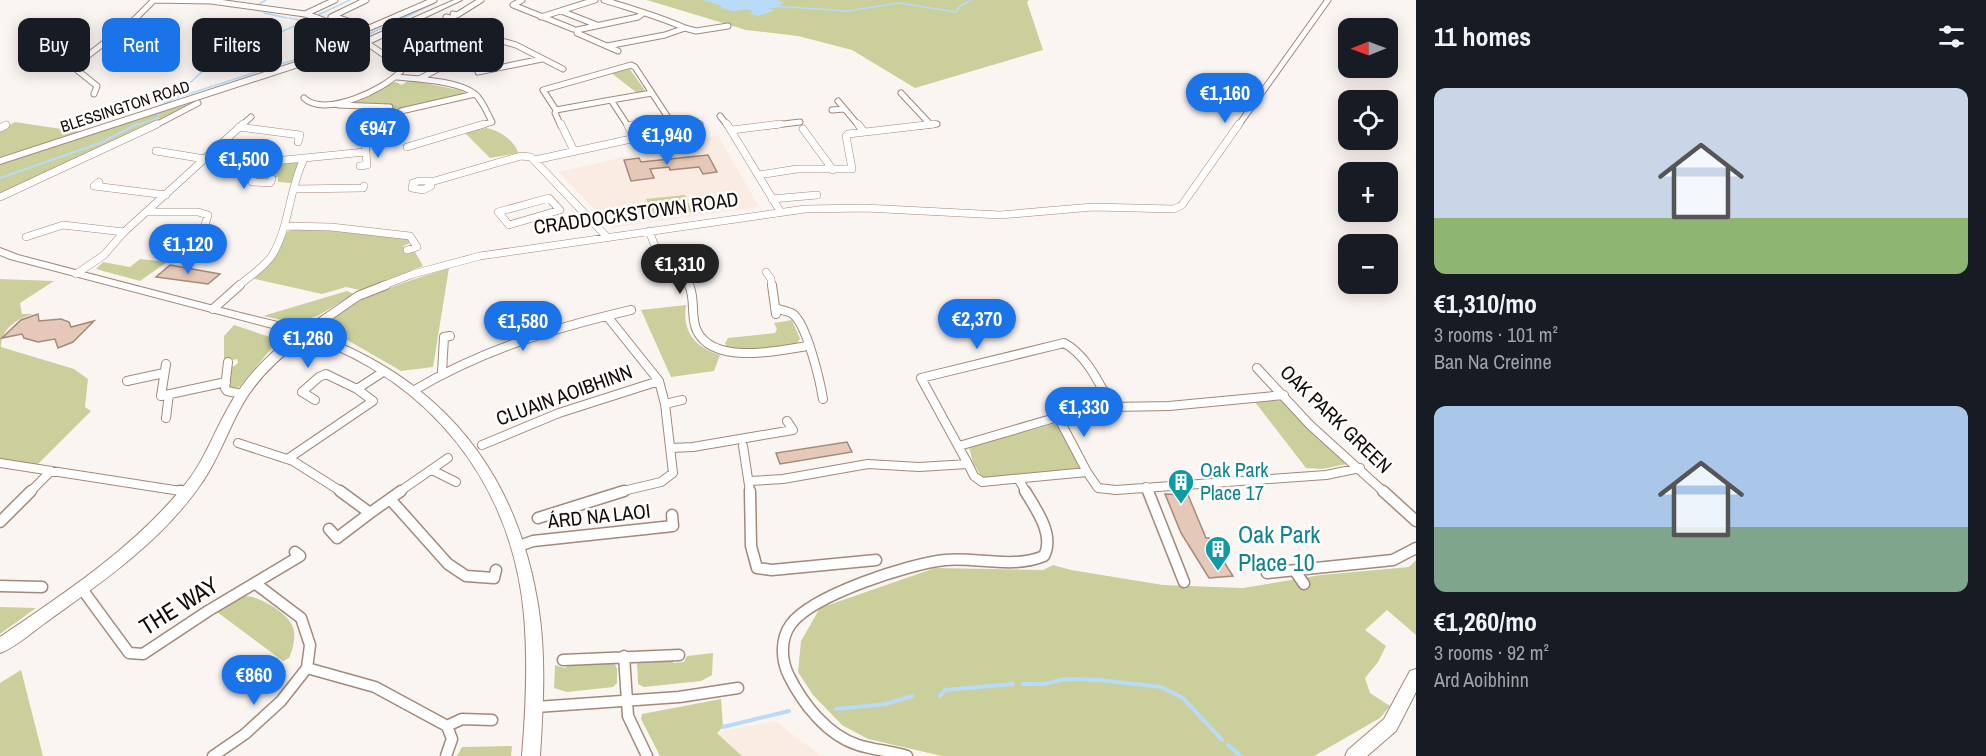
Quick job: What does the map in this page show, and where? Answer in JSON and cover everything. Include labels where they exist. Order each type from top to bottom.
[{"type":"main road","name":"BLESSINGTON ROAD","points":[[370,40],[459,0]]},
{"type":"main road","name":"BLESSINGTON ROAD","points":[[0,161],[294,65]]},
{"type":"main road","points":[[0,251],[76,274],[213,309],[324,341],[383,372],[430,404],[470,446],[498,495],[519,546],[533,620],[536,707],[531,756]]},
{"type":"main road","name":"CRADDOCKSTOWN ROAD","points":[[0,646],[82,589],[158,523],[204,471],[242,394],[262,370],[303,334]]},
{"type":"main road","points":[[1354,756],[1390,725],[1416,676]]},
{"type":"street","points":[[94,94],[97,86],[77,70],[77,64],[135,19],[154,0],[212,1],[319,18]]},
{"type":"street","points":[[305,14],[335,0]]},
{"type":"street","points":[[329,18],[366,0]]},
{"type":"street","points":[[333,16],[369,28],[434,0]]},
{"type":"street","points":[[453,14],[457,15],[481,0]]},
{"type":"street","points":[[522,0],[513,5],[573,28]]},
{"type":"street","points":[[541,17],[596,0]]},
{"type":"street","points":[[604,0],[642,14],[657,15],[696,31],[728,26]]},
{"type":"street","name":"CRADDOCKSTOWN ROAD","points":[[303,334],[358,296],[413,274],[480,256],[780,211],[865,207],[1000,215],[1093,207],[1174,209],[1182,205],[1328,0]]},
{"type":"street","points":[[561,11],[592,21],[597,25]]},
{"type":"street","points":[[618,51],[576,32],[581,28],[638,17],[642,14]]},
{"type":"street","points":[[381,53],[414,40],[453,18],[446,17]]},
{"type":"street","points":[[607,46],[665,35],[685,28]]},
{"type":"street","points":[[418,79],[495,39],[516,45],[563,69]]},
{"type":"street","points":[[332,105],[386,85],[398,77],[401,71],[399,65],[370,45]]},
{"type":"street","points":[[504,65],[542,59]]},
{"type":"street","points":[[626,59],[635,67],[678,129]]},
{"type":"street","points":[[574,151],[555,113],[556,110],[543,92],[544,89],[631,65]]},
{"type":"street","points":[[398,77],[460,88],[475,94],[491,123],[407,147]]},
{"type":"street","points":[[556,110],[652,93]]},
{"type":"street","points":[[759,175],[797,169],[853,168],[846,136],[934,124],[901,93]]},
{"type":"street","points":[[401,111],[475,94]]},
{"type":"street","points":[[304,98],[315,103],[332,105],[390,107]]},
{"type":"street","points":[[906,99],[914,98]]},
{"type":"street","points":[[611,100],[634,137]]},
{"type":"street","points":[[838,101],[864,132]]},
{"type":"street","points":[[0,197],[125,141],[198,104]]},
{"type":"street","points":[[832,110],[844,109]]},
{"type":"street","points":[[720,116],[732,130],[759,175],[760,181],[780,211]]},
{"type":"street","points":[[76,274],[104,255],[124,232],[251,117]]},
{"type":"street","points":[[628,126],[669,119]]},
{"type":"street","points":[[732,130],[800,122]]},
{"type":"street","points":[[536,160],[700,124]]},
{"type":"street","points":[[239,127],[300,135],[298,142]]},
{"type":"street","points":[[360,166],[367,165],[364,128]]},
{"type":"street","points":[[803,129],[833,170]]},
{"type":"street","points":[[814,144],[824,143]]},
{"type":"street","points":[[156,152],[205,159]]},
{"type":"street","points":[[253,163],[365,152]]},
{"type":"street","points":[[431,182],[525,156],[536,160],[606,236]]},
{"type":"street","points":[[213,309],[272,256],[285,226],[304,159]]},
{"type":"street","points":[[266,163],[251,179],[252,182],[270,183],[272,179]]},
{"type":"street","points":[[99,183],[94,186],[166,195]]},
{"type":"street","points":[[295,189],[363,188],[364,186]]},
{"type":"street","points":[[772,199],[817,195]]},
{"type":"street","points":[[549,198],[554,204],[560,210],[509,225],[498,212],[549,198]]},
{"type":"street","points":[[554,204],[572,199]]},
{"type":"street","points":[[148,212],[198,212],[208,215],[202,235],[183,256]]},
{"type":"street","points":[[26,237],[63,225],[124,232]]},
{"type":"street","points":[[285,226],[331,227],[410,236],[417,247],[407,250]]},
{"type":"street","points":[[649,231],[660,260],[686,280],[691,287],[694,323],[706,343],[716,348],[743,353],[807,346]]},
{"type":"street","points":[[766,272],[771,279],[775,311],[793,314],[800,324],[818,370],[823,399]]},
{"type":"street","points":[[413,391],[442,372],[493,348],[555,328],[631,310]]},
{"type":"street","name":"CLUAIN AOIBHINN","points":[[538,518],[555,516],[668,479],[673,473],[665,404],[659,381],[607,316]]},
{"type":"street","points":[[442,372],[447,337]]},
{"type":"street","points":[[1087,472],[982,482],[974,476],[921,378],[1064,343],[1071,346],[1083,361],[1112,407]]},
{"type":"street","points":[[228,362],[227,391],[242,394]]},
{"type":"street","points":[[128,381],[165,368],[161,396],[226,382]]},
{"type":"street","name":"OAK PARK GREEN","points":[[1257,368],[1310,425],[1416,521]]},
{"type":"street","points":[[357,388],[383,372]]},
{"type":"street","points":[[289,458],[373,401],[357,388],[326,374],[319,377],[302,393],[315,400]]},
{"type":"street","name":"CLUAIN AOIBHINN","points":[[482,445],[559,413],[659,381]]},
{"type":"street","points":[[166,418],[169,394]]},
{"type":"street","points":[[959,446],[1058,417],[1112,407],[1169,406],[1284,395]]},
{"type":"street","points":[[665,404],[682,400]]},
{"type":"street","points":[[1058,417],[1087,472],[1098,488],[1107,490],[1129,491],[1146,487],[1194,486],[1214,482],[1326,475],[1360,468]]},
{"type":"street","points":[[671,448],[693,447],[793,430],[787,421]]},
{"type":"street","points":[[238,443],[289,458],[311,468],[370,513]]},
{"type":"street","points":[[743,446],[750,481],[751,546],[757,568],[772,570],[876,560]]},
{"type":"street","points":[[329,529],[337,538],[448,458]]},
{"type":"street","points":[[0,463],[187,492]]},
{"type":"street","points":[[750,481],[783,479],[868,464],[919,467],[968,464]]},
{"type":"street","points":[[432,470],[456,482]]},
{"type":"street","points":[[0,522],[51,471]]},
{"type":"street","points":[[907,756],[867,748],[846,740],[815,714],[790,682],[784,667],[783,643],[789,626],[805,610],[901,568],[958,559],[1030,562],[1044,556],[1049,547],[1046,531],[1019,480]]},
{"type":"street","points":[[1146,487],[1184,582]]},
{"type":"street","points":[[390,499],[448,564],[466,576],[494,578],[496,570]]},
{"type":"street","name":"ÁRD NA LAOI","points":[[519,546],[533,541],[673,526],[672,515]]},
{"type":"street","points":[[1267,573],[1393,561],[1403,553],[1416,548]]},
{"type":"street","name":"THE WAY","points":[[82,589],[129,653],[134,655],[152,648],[208,611],[300,556],[295,552]]},
{"type":"street","points":[[1295,571],[1304,584]]},
{"type":"street","points":[[213,756],[245,734],[281,701],[307,668],[309,645],[301,618],[256,584]]},
{"type":"street","points":[[0,586],[42,586]]},
{"type":"street","points":[[563,660],[680,654]]},
{"type":"street","points":[[624,656],[628,716],[646,756]]},
{"type":"street","points":[[307,668],[375,687],[447,726],[452,739],[446,756]]},
{"type":"street","points":[[536,707],[679,697],[738,688]]},
{"type":"street","points":[[447,726],[462,719],[492,720]]},
{"type":"shaded area","points":[[718,135],[759,207],[612,228],[559,172]]},
{"type":"shaded area","points":[[775,721],[821,756],[742,756],[717,732]]},
{"type":"green space","points":[[647,0],[1029,0],[1027,2],[1043,50],[915,88],[852,50],[798,36],[746,30]]},
{"type":"green space","points":[[629,68],[646,92],[637,93],[610,72]]},
{"type":"green space","points":[[409,80],[459,90],[468,94],[408,108],[391,109],[383,103],[347,104],[395,82],[402,85]]},
{"type":"green space","points":[[199,102],[0,196],[0,163]]},
{"type":"green space","points":[[15,122],[81,132],[0,157],[0,130]]},
{"type":"green space","points":[[486,128],[505,136],[514,144],[518,153],[490,158],[465,133]]},
{"type":"green space","points":[[294,160],[300,162],[291,183],[278,182],[278,177],[256,179],[267,166]]},
{"type":"green space","points":[[685,195],[692,212],[653,217],[646,199]]},
{"type":"green space","points":[[295,228],[407,237],[410,243],[403,246],[407,254],[415,252],[423,266],[360,290],[346,287],[322,294],[251,278],[276,256],[287,232]]},
{"type":"green space","points":[[140,259],[167,262],[140,281],[96,269],[103,262],[130,267]]},
{"type":"green space","points":[[449,268],[433,367],[401,371],[330,330],[328,325],[348,307],[383,290]]},
{"type":"green space","points":[[0,279],[54,281],[20,303],[22,314],[34,314],[22,318],[7,329],[1,347],[74,369],[88,379],[85,407],[91,411],[36,466],[0,460]]},
{"type":"green space","points":[[347,291],[354,294],[319,315],[297,323],[263,316]]},
{"type":"green space","points":[[686,305],[686,323],[692,337],[704,348],[720,355],[714,371],[671,377],[641,310]]},
{"type":"green space","points":[[792,320],[800,339],[796,344],[749,350],[727,348],[725,343],[728,338],[775,333],[777,329],[774,323]]},
{"type":"green space","points":[[234,325],[273,338],[275,344],[235,389],[229,386],[231,368],[238,363],[237,359],[224,362],[224,336]]},
{"type":"green space","points":[[1283,400],[1317,438],[1347,464],[1322,469],[1306,468],[1255,402]]},
{"type":"green space","points":[[1057,423],[1082,469],[1018,477],[982,477],[973,463],[969,447]]},
{"type":"green space","points":[[1416,560],[1416,635],[1387,610],[1365,630],[1386,646],[1378,662],[1365,678],[1370,693],[1390,706],[1380,718],[1314,756],[942,756],[868,739],[842,725],[813,695],[798,672],[801,641],[820,608],[935,568],[1043,570],[1053,565],[1163,585],[1243,588],[1321,575],[1409,567]]},
{"type":"green space","points":[[245,596],[264,602],[289,620],[294,637],[289,658],[283,661],[217,612]]},
{"type":"green space","points":[[0,607],[36,608],[0,634]]},
{"type":"green space","points":[[713,653],[712,675],[701,681],[644,687],[638,684],[637,662],[668,659],[674,663],[684,662],[687,656]]},
{"type":"green space","points":[[615,664],[617,669],[617,683],[613,687],[567,692],[554,688],[555,665],[565,668],[569,665]]},
{"type":"green space","points":[[21,670],[43,756],[0,756],[0,683]]},
{"type":"green space","points":[[721,699],[723,727],[717,733],[742,756],[660,756],[641,719],[642,714]]},
{"type":"green space","points":[[512,746],[511,756],[457,756],[462,747]]},
{"type":"water","points":[[703,0],[777,0],[784,2],[776,8],[768,8],[775,10],[759,16],[751,14],[752,11],[748,9],[734,11],[723,9],[719,5]]},
{"type":"building","points":[[708,155],[717,172],[703,174],[699,167],[670,170],[669,167],[650,169],[654,178],[631,181],[624,160],[639,158],[641,162]]},
{"type":"building","points":[[170,265],[220,274],[208,284],[156,277]]},
{"type":"building","points":[[38,314],[39,321],[61,319],[69,322],[71,327],[94,321],[73,342],[58,348],[55,339],[38,342],[24,338],[22,334],[2,338],[21,320]]},
{"type":"building","points":[[847,442],[852,452],[780,464],[776,453]]},
{"type":"building","points":[[1165,494],[1188,495],[1206,538],[1209,538],[1233,576],[1209,578],[1181,533]]},
{"type":"waterway","points":[[259,4],[266,0]]},
{"type":"waterway","points":[[311,18],[350,0]]},
{"type":"waterway","points":[[774,6],[847,11],[899,3],[956,12],[959,7],[971,0]]},
{"type":"waterway","points":[[370,34],[433,4]]},
{"type":"waterway","points":[[264,13],[287,18]]},
{"type":"waterway","points":[[289,18],[294,19]]},
{"type":"waterway","points":[[175,97],[208,66],[294,26]]},
{"type":"waterway","points":[[156,108],[173,99],[294,60]]},
{"type":"waterway","points":[[134,126],[158,118],[159,114]]},
{"type":"waterway","points":[[0,178],[100,143],[137,124]]},
{"type":"waterway","points":[[1023,684],[1044,684],[1065,679],[1100,680],[1161,687],[1183,698],[1222,740]]},
{"type":"waterway","points":[[940,696],[945,690],[1013,684]]},
{"type":"waterway","points":[[836,709],[886,704],[912,696]]},
{"type":"waterway","points":[[723,727],[789,711]]},
{"type":"waterway","points":[[1228,745],[1241,756]]},
{"type":"place","name":"Oak Park Place 17","points":[[1181,505]]},
{"type":"place","name":"Oak Park Place 10","points":[[1218,572]]}]
